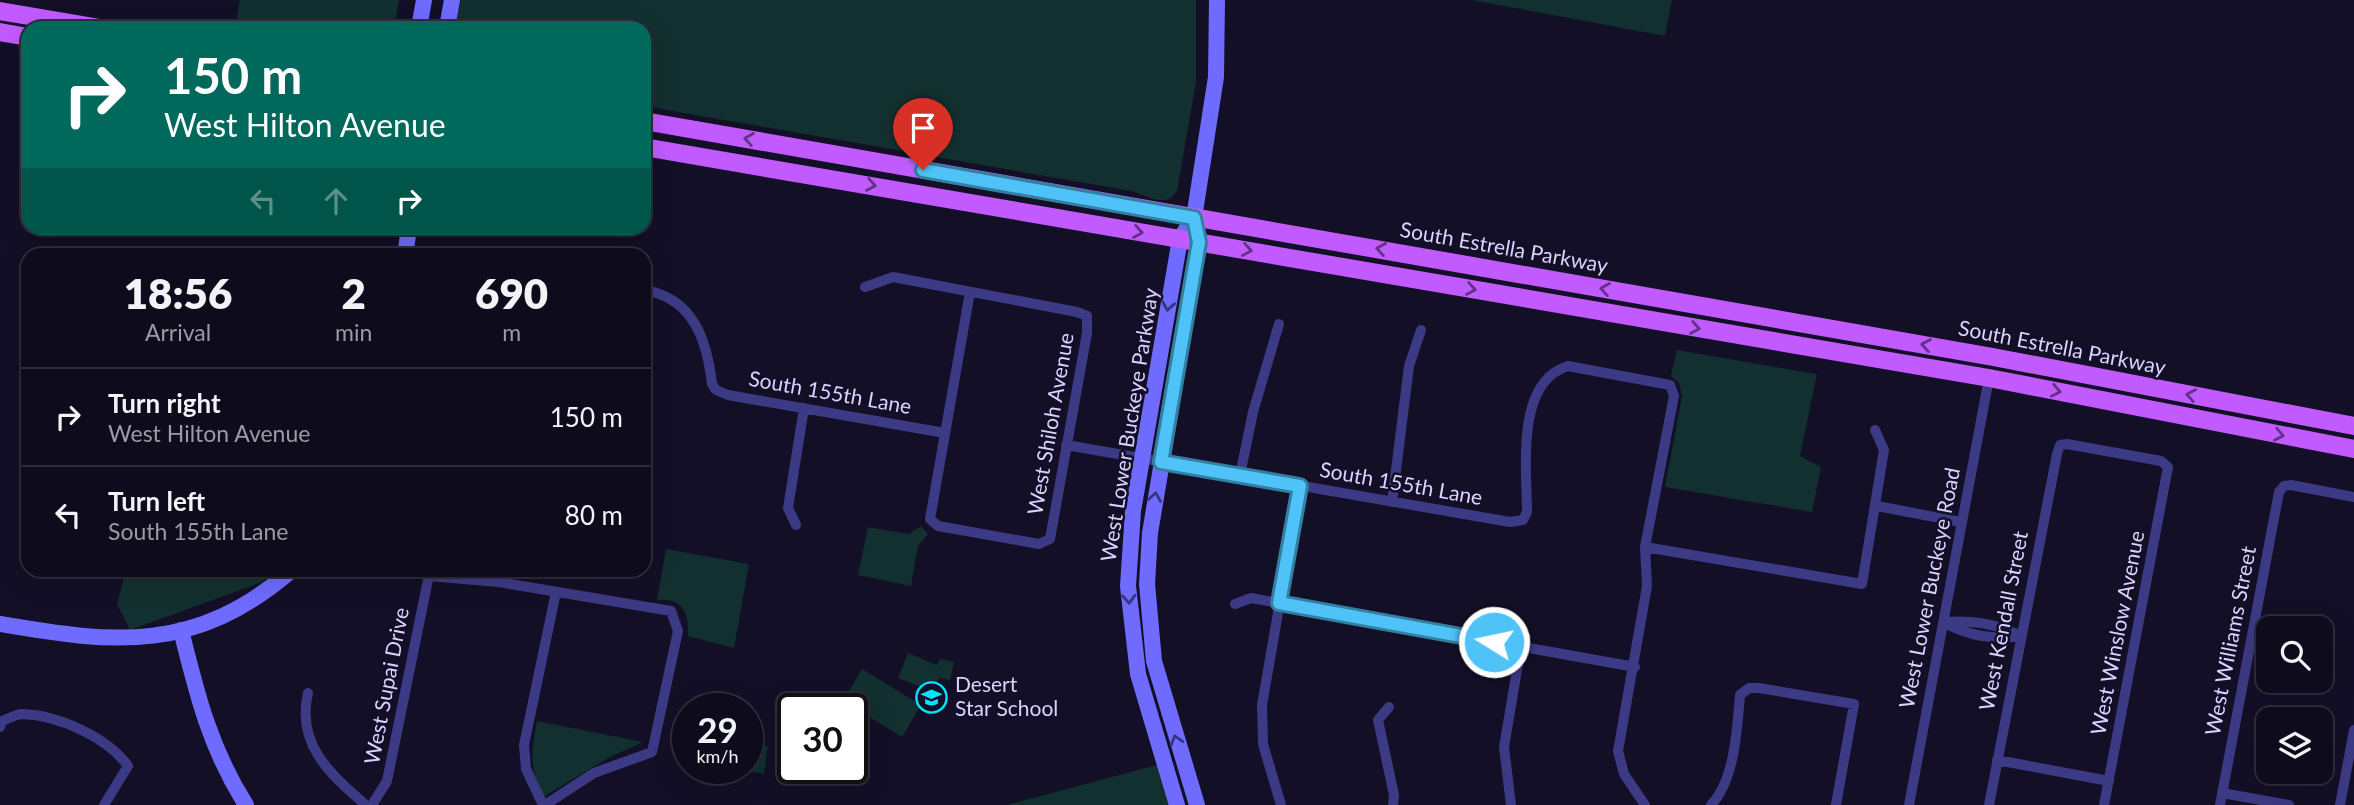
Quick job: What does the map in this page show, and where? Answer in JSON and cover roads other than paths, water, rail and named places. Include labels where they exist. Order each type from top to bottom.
[{"type":"main road","points":[[420,21],[424,0]]},
{"type":"main road","points":[[448,21],[452,0]]},
{"type":"main road","name":"West Lower Buckeye Parkway","points":[[1197,805],[1157,674],[1149,616],[1147,556],[1199,242],[1194,218],[1214,97],[1219,42],[1217,0]]},
{"type":"main road","points":[[0,11],[59,21]]},
{"type":"main road","points":[[0,32],[21,36]]},
{"type":"main road","name":"South Estrella Parkway","points":[[651,122],[1993,357],[2354,426]]},
{"type":"main road","name":"South Estrella Parkway","points":[[651,149],[1989,378],[2354,449]]},
{"type":"main road","name":"West Lower Buckeye Parkway","points":[[1177,805],[1143,693],[1130,620],[1130,540],[1180,239],[1194,218]]},
{"type":"main road","points":[[1989,378],[1993,357]]},
{"type":"main road","points":[[0,624],[79,638],[140,639],[181,630],[232,611],[282,577]]},
{"type":"main road","points":[[181,630],[208,732],[228,777],[246,805]]},
{"type":"street","points":[[865,287],[893,277],[970,292],[945,433]]},
{"type":"street","name":"South 155th Lane","points":[[651,292],[668,298],[688,311],[703,335],[712,384],[716,390],[728,395],[945,433]]},
{"type":"street","name":"West Shiloh Avenue","points":[[945,433],[930,519],[938,526],[1039,544],[1051,539],[1087,333],[1087,317],[970,292]]},
{"type":"street","points":[[1240,475],[1252,412],[1279,324]]},
{"type":"street","points":[[1392,502],[1405,389],[1421,330]]},
{"type":"street","name":"South 155th Lane","points":[[1066,445],[1510,522],[1523,520],[1527,512],[1530,413],[1541,386],[1558,369],[1568,366],[1670,385],[1674,396],[1645,547]]},
{"type":"street","name":"West Lower Buckeye Road","points":[[1909,805],[1989,378]]},
{"type":"street","points":[[796,525],[788,508],[804,408]]},
{"type":"street","points":[[1645,805],[1623,774],[1618,751],[1647,586],[1645,547],[1862,584],[1877,506],[1884,450],[1875,430]]},
{"type":"street","name":"West Kendall Street","points":[[1989,805],[2060,445],[2161,461],[2168,467]]},
{"type":"street","name":"West Winslow Avenue","points":[[2104,805],[2168,467]]},
{"type":"street","points":[[1281,805],[1263,744],[1263,697],[1300,486]]},
{"type":"street","name":"West Williams Street","points":[[2220,805],[2279,492],[2284,486],[2354,497]]},
{"type":"street","points":[[1877,506],[1961,522]]},
{"type":"street","name":"West Supai Drive","points":[[372,805],[387,781],[428,577]]},
{"type":"street","points":[[460,577],[498,582],[671,611],[678,631],[652,752],[594,773],[544,805],[526,769],[523,746],[556,592]]},
{"type":"street","points":[[1235,604],[1251,598],[1634,667]]},
{"type":"street","points":[[1943,622],[1964,633],[1997,639],[2021,636]]},
{"type":"street","points":[[1511,805],[1504,747],[1521,646]]},
{"type":"street","points":[[1711,805],[1721,794],[1731,761],[1741,695],[1749,688],[1854,704],[1836,805]]},
{"type":"street","points":[[308,693],[303,713],[307,735],[333,775],[366,805]]},
{"type":"street","points":[[1389,707],[1378,720],[1394,795],[1393,805]]},
{"type":"street","points":[[1,724],[21,714],[78,726],[121,756],[128,766],[104,805]]},
{"type":"street","points":[[2340,805],[2354,730]]},
{"type":"street","points":[[1997,760],[2109,781]]},
{"type":"street","points":[[2222,793],[2289,805]]},
{"type":"place","name":"Desert Star School","points":[[932,697]]}]
